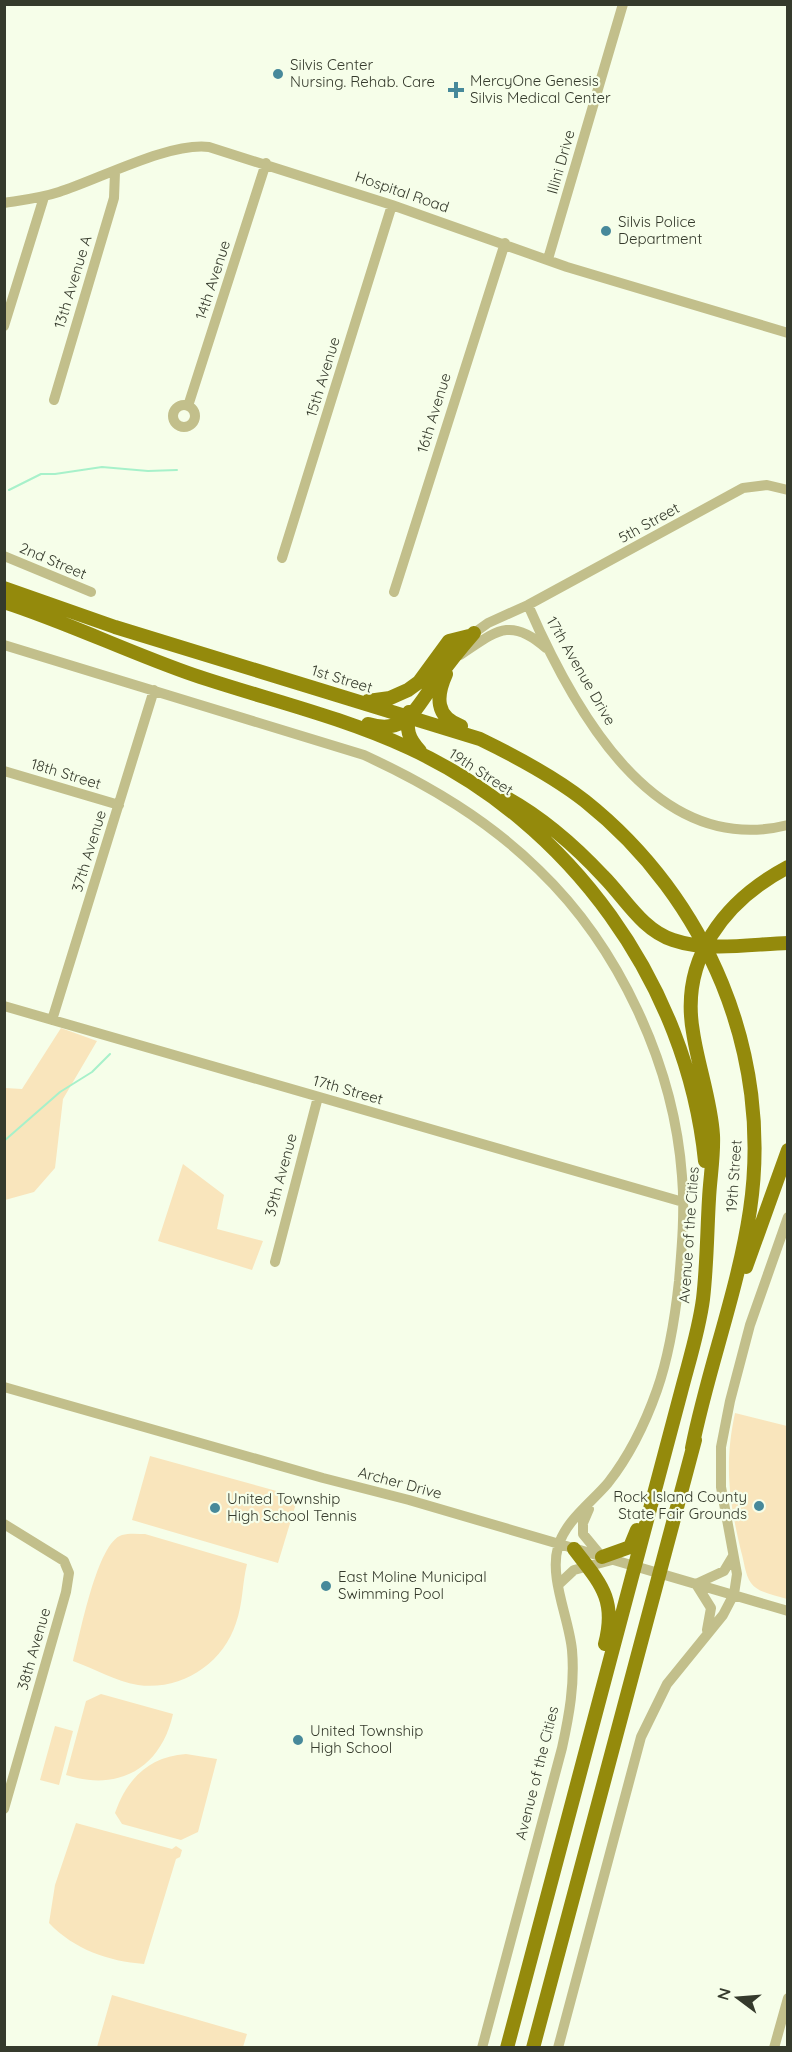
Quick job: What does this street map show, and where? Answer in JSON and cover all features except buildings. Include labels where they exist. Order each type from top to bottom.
[{"type":"main road","name":"1st Street","points":[[4,588],[115,627],[480,740],[508,753],[575,794],[609,822],[642,855]]},
{"type":"main road","name":"19th Street","points":[[4,602],[236,689],[358,727],[424,755],[503,805],[564,858],[613,918],[638,958],[668,1018],[692,1085],[704,1147],[709,1208]]},
{"type":"main road","points":[[357,701],[383,700],[408,690],[419,682],[449,641],[472,634]]},
{"type":"main road","points":[[236,689],[312,706],[381,728],[395,726],[416,711],[472,634]]},
{"type":"main road","points":[[424,755],[409,737],[408,717],[411,705],[444,655],[453,645],[472,634]]},
{"type":"main road","points":[[453,659],[441,686],[438,700],[446,718],[517,750],[554,772],[596,804],[609,822]]},
{"type":"main road","points":[[451,771],[510,800],[558,833],[605,877],[637,915],[655,931],[672,940],[705,945],[788,943]]},
{"type":"main road","name":"19th Street","points":[[642,855],[671,890],[705,945],[729,1000],[745,1054],[752,1091],[753,1168],[750,1208],[740,1259],[692,1448]]},
{"type":"main road","name":"Avenue of the Cities","points":[[507,2048],[703,1302],[708,1254],[713,1134],[689,1005],[691,982],[705,945],[719,925],[741,901],[788,867]]},
{"type":"main road","points":[[533,2048],[692,1448],[749,1258],[788,1150]]},
{"type":"main road","points":[[607,1559],[627,1549],[635,1538],[663,1435],[689,1362]]},
{"type":"main road","points":[[573,1801],[585,1718],[610,1619],[606,1595],[574,1550]]},
{"type":"main road","points":[[613,1745],[654,1592]]},
{"type":"street","name":"Illini Drive","points":[[548,259],[623,4]]},
{"type":"street","name":"Hospital Road","points":[[4,203],[44,197],[193,146],[209,147],[266,163],[548,259],[788,333]]},
{"type":"street","name":"14th Avenue","points":[[188,406],[266,163]]},
{"type":"street","name":"13th Avenue A","points":[[54,400],[114,198],[115,172]]},
{"type":"street","points":[[4,326],[44,197]]},
{"type":"street","name":"15th Avenue","points":[[282,558],[392,205]]},
{"type":"street","name":"16th Avenue","points":[[394,592],[505,243]]},
{"type":"street","name":"5th Street","points":[[528,605],[743,488],[767,485],[788,490]]},
{"type":"street","name":"2nd Street","points":[[4,556],[91,592]]},
{"type":"street","points":[[472,634],[488,623],[528,605]]},
{"type":"street","name":"17th Avenue Drive","points":[[528,605],[551,652],[602,740],[621,764],[654,796],[681,813],[719,826],[745,829],[788,825]]},
{"type":"street","points":[[453,659],[497,630],[526,634],[551,652]]},
{"type":"street","points":[[4,645],[154,690]]},
{"type":"street","name":"37th Avenue","points":[[52,1020],[154,690]]},
{"type":"street","name":"Avenue of the Cities","points":[[154,690],[364,755],[413,777],[481,820],[511,844],[578,911],[615,967],[655,1055],[677,1139],[683,1202],[677,1298],[659,1385],[630,1451],[566,1530],[558,1545],[555,1561],[572,1649],[571,1702],[562,1748],[482,2048]]},
{"type":"street","name":"18th Street","points":[[4,771],[119,805]]},
{"type":"street","name":"17th Street","points":[[4,1006],[683,1202]]},
{"type":"street","name":"39th Avenue","points":[[275,1262],[318,1097]]},
{"type":"street","points":[[558,2048],[641,1737],[667,1684],[706,1633],[723,1615],[737,1584],[721,1487],[724,1429],[750,1325],[788,1217]]},
{"type":"street","name":"Archer Drive","points":[[4,1387],[409,1500],[788,1611]]},
{"type":"street","points":[[559,1584],[574,1570],[589,1568],[607,1559],[586,1541],[582,1529],[595,1497]]},
{"type":"street","name":"38th Avenue","points":[[4,1524],[60,1556],[69,1573],[66,1593],[4,1809]]},
{"type":"street","points":[[706,1633],[711,1608],[696,1584],[724,1571],[733,1556]]},
{"type":"street","points":[[774,2048],[788,1998]]},
{"type":"shaded area","points":[[61,1028],[97,1041],[63,1099],[55,1168],[34,1192],[5,1200],[5,1088],[22,1089]]},
{"type":"shaded area","points":[[183,1164],[224,1195],[217,1229],[263,1241],[252,1270],[158,1241]]},
{"type":"shaded area","name":"Rock Island County State Fair Grounds","points":[[735,1413],[787,1426],[787,1599],[758,1589],[751,1583],[746,1572],[733,1516],[729,1482],[730,1449]]},
{"type":"shaded area","name":"United Township High School Tennis","points":[[150,1456],[298,1497],[278,1563],[132,1520]]},
{"type":"shaded area","points":[[145,1534],[247,1564],[236,1623],[221,1651],[198,1672],[170,1684],[154,1686],[121,1681],[73,1661],[91,1591],[105,1554],[113,1541],[122,1535]]},
{"type":"shaded area","points":[[101,1694],[173,1714],[167,1733],[159,1749],[148,1762],[135,1771],[103,1780],[66,1775],[86,1701]]},
{"type":"shaded area","points":[[55,1726],[73,1731],[59,1785],[40,1780]]},
{"type":"shaded area","points":[[186,1754],[217,1759],[198,1832],[181,1840],[122,1824],[115,1813],[133,1780],[150,1765],[173,1756]]},
{"type":"shaded area","points":[[76,1823],[172,1849],[176,1846],[182,1850],[180,1857],[176,1859],[144,1964],[105,1957],[81,1947],[49,1923],[55,1885]]},
{"type":"shaded area","points":[[112,1995],[247,2034],[243,2047],[97,2047]]},
{"type":"waterway","points":[[9,490],[41,474],[102,467],[148,471],[177,470]]},
{"type":"waterway","points":[[4,1141],[60,1092],[92,1072],[110,1054]]},
{"type":"place","name":"Silvis Center Nursing. Rehab. Care","points":[[278,74]]},
{"type":"place","name":"MercyOne Genesis Silvis Medical Center","points":[[456,90]]},
{"type":"place","name":"Silvis Police Department","points":[[606,231]]},
{"type":"place","name":"Rock Island County State Fair Grounds","points":[[759,1506]]},
{"type":"place","name":"United Township High School Tennis","points":[[215,1508]]},
{"type":"place","name":"East Moline Municipal Swimming Pool","points":[[326,1586]]},
{"type":"place","name":"United Township High School","points":[[298,1740]]}]
